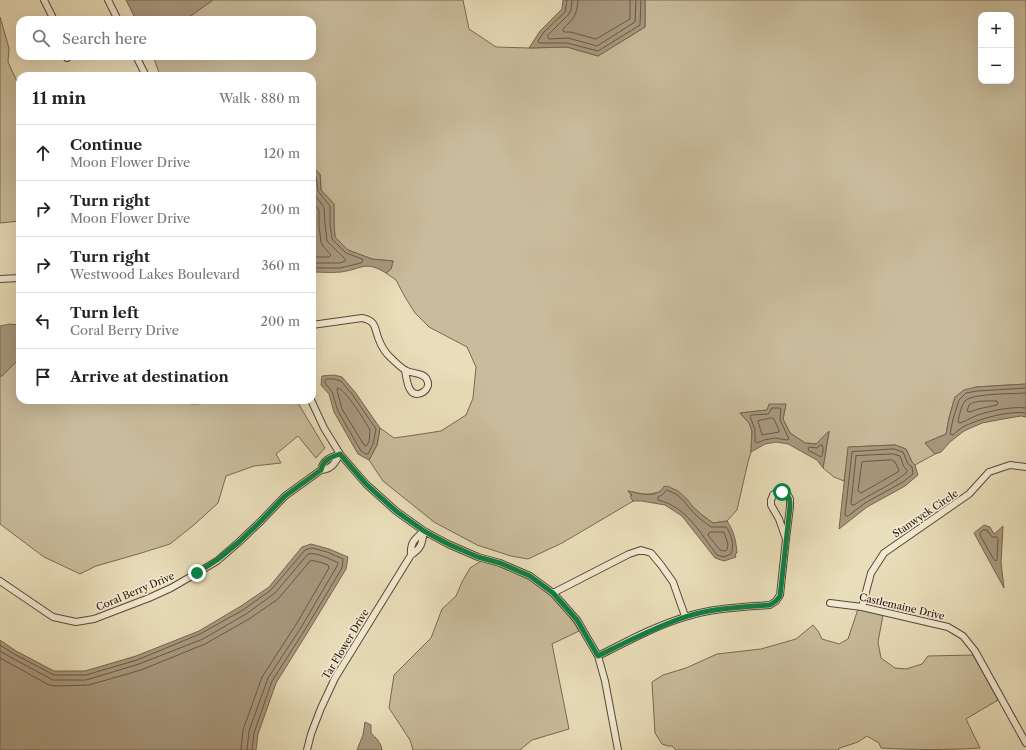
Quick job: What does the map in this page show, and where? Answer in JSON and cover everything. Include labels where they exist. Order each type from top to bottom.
[{"type":"street","points":[[44,0],[52,16]]},
{"type":"street","points":[[108,0],[116,16]]},
{"type":"street","points":[[138,60],[144,72]]},
{"type":"street","points":[[0,279],[16,278]]},
{"type":"street","points":[[316,324],[362,318],[368,319],[374,324],[379,341],[388,354],[405,370]]},
{"type":"street","points":[[313,404],[324,428],[340,454],[366,484],[396,511],[424,531],[454,547],[478,557],[500,563],[530,576],[553,593],[577,620],[598,656],[605,681],[618,750]]},
{"type":"street","name":"Coral Berry Drive","points":[[0,581],[53,616],[76,622],[94,619],[171,588],[217,560],[256,526],[285,496],[321,470],[328,469],[334,465],[340,454]]},
{"type":"street","name":"Stanwyck Circle","points":[[862,606],[871,573],[884,553],[969,494],[989,472],[1010,465],[1026,467]]},
{"type":"street","points":[[598,656],[653,629],[686,616],[714,610],[770,605],[776,601],[780,596],[790,507],[790,499],[788,495],[782,492],[777,492],[772,495],[771,505],[779,519],[786,539]]},
{"type":"street","name":"Tar Flower Drive","points":[[307,750],[311,734],[321,708],[335,678],[411,555],[420,548],[424,531]]},
{"type":"street","points":[[553,593],[629,554],[641,550],[651,553],[673,582],[686,616]]},
{"type":"street","name":"Castlemaine Drive","points":[[830,603],[862,606],[948,627],[963,636],[975,651],[1026,743]]},
{"type":"shaded area","points":[[213,0],[463,0],[469,29],[496,47],[567,47],[598,56],[645,27],[645,0],[1026,0],[1026,384],[976,387],[955,397],[946,434],[925,443],[935,454],[915,465],[906,449],[895,445],[849,447],[844,481],[834,477],[823,468],[829,432],[816,444],[805,443],[790,433],[783,419],[786,404],[767,410],[740,413],[749,423],[752,431],[751,452],[737,510],[727,521],[713,523],[692,506],[662,491],[653,494],[645,494],[628,491],[635,500],[562,543],[528,559],[511,556],[477,545],[434,522],[383,481],[369,460],[377,445],[380,428],[394,438],[415,435],[441,431],[466,415],[473,398],[476,367],[467,347],[429,327],[415,313],[396,280],[386,273],[391,269],[393,261],[372,259],[348,250],[335,237],[334,204],[321,190],[320,174],[316,170],[316,72],[159,72],[154,60],[316,60],[316,16],[191,16]]},
{"type":"shaded area","points":[[0,17],[9,48],[8,62],[16,79],[16,221],[0,223]]},
{"type":"shaded area","points":[[16,362],[16,404],[299,404],[325,448],[316,458],[298,436],[276,454],[281,463],[254,466],[226,476],[218,503],[170,544],[96,566],[80,574],[44,557],[0,524],[0,376],[2,376]]},
{"type":"shaded area","points":[[481,561],[522,575],[542,588],[569,616],[579,631],[552,644],[569,729],[532,740],[520,750],[413,750],[410,740],[389,708],[394,675],[431,638],[442,609],[456,596],[470,568]]},
{"type":"shaded area","points":[[858,609],[883,615],[878,642],[881,658],[895,668],[906,669],[922,664],[928,656],[973,655],[998,700],[966,719],[980,748],[931,750],[881,748],[879,743],[867,736],[858,742],[838,750],[676,750],[672,746],[662,744],[655,733],[652,682],[663,675],[686,668],[717,654],[761,649],[796,639],[813,625],[822,639],[839,644],[848,639]]},
{"type":"water","points":[[126,0],[213,0],[191,16],[134,16]]},
{"type":"water","points":[[563,0],[645,0],[645,27],[598,56],[567,47],[529,48],[540,31],[562,9]]},
{"type":"water","points":[[316,170],[320,174],[321,190],[334,204],[335,237],[348,250],[372,259],[393,261],[391,269],[386,273],[368,266],[348,271],[316,272]]},
{"type":"water","points":[[16,325],[16,362],[2,376],[0,376],[0,326]]},
{"type":"water","points":[[334,375],[342,377],[355,392],[380,428],[377,445],[369,460],[358,454],[334,412],[329,394],[321,385],[322,376]]},
{"type":"water","points":[[1026,384],[1026,417],[1021,416],[982,423],[964,431],[950,442],[941,452],[935,454],[925,443],[946,434],[955,397],[964,390],[976,387]]},
{"type":"water","points":[[769,404],[786,404],[783,419],[790,433],[805,443],[816,444],[829,431],[823,468],[817,460],[788,444],[776,442],[765,444],[751,452],[752,431],[749,423],[740,413],[767,410]]},
{"type":"water","points":[[895,445],[906,449],[915,465],[918,475],[905,486],[867,507],[839,529],[848,447]]},
{"type":"water","points":[[664,486],[678,491],[693,507],[713,523],[727,521],[736,544],[736,557],[724,561],[715,558],[682,516],[665,505],[633,501],[630,496],[632,495],[628,491],[649,495],[661,491]]},
{"type":"water","points":[[984,525],[990,527],[994,534],[1003,526],[1001,563],[1004,588],[974,533]]},
{"type":"water","points":[[311,544],[329,549],[348,557],[346,569],[276,683],[258,734],[256,750],[0,750],[0,640],[16,651],[54,671],[85,671],[136,656],[199,631],[241,606],[269,587],[302,547]]},
{"type":"water","points":[[365,722],[371,725],[371,733],[379,742],[382,750],[357,750],[363,735]]},
{"type":"route","points":[[197,573],[217,560],[239,542],[285,496],[321,470],[322,465],[326,460],[340,454],[366,484],[396,511],[424,531],[448,544],[478,557],[500,563],[530,576],[553,593],[577,620],[598,656],[653,629],[686,616],[735,607],[770,605],[776,601],[780,596],[790,507],[790,499],[788,495],[782,492]]}]
